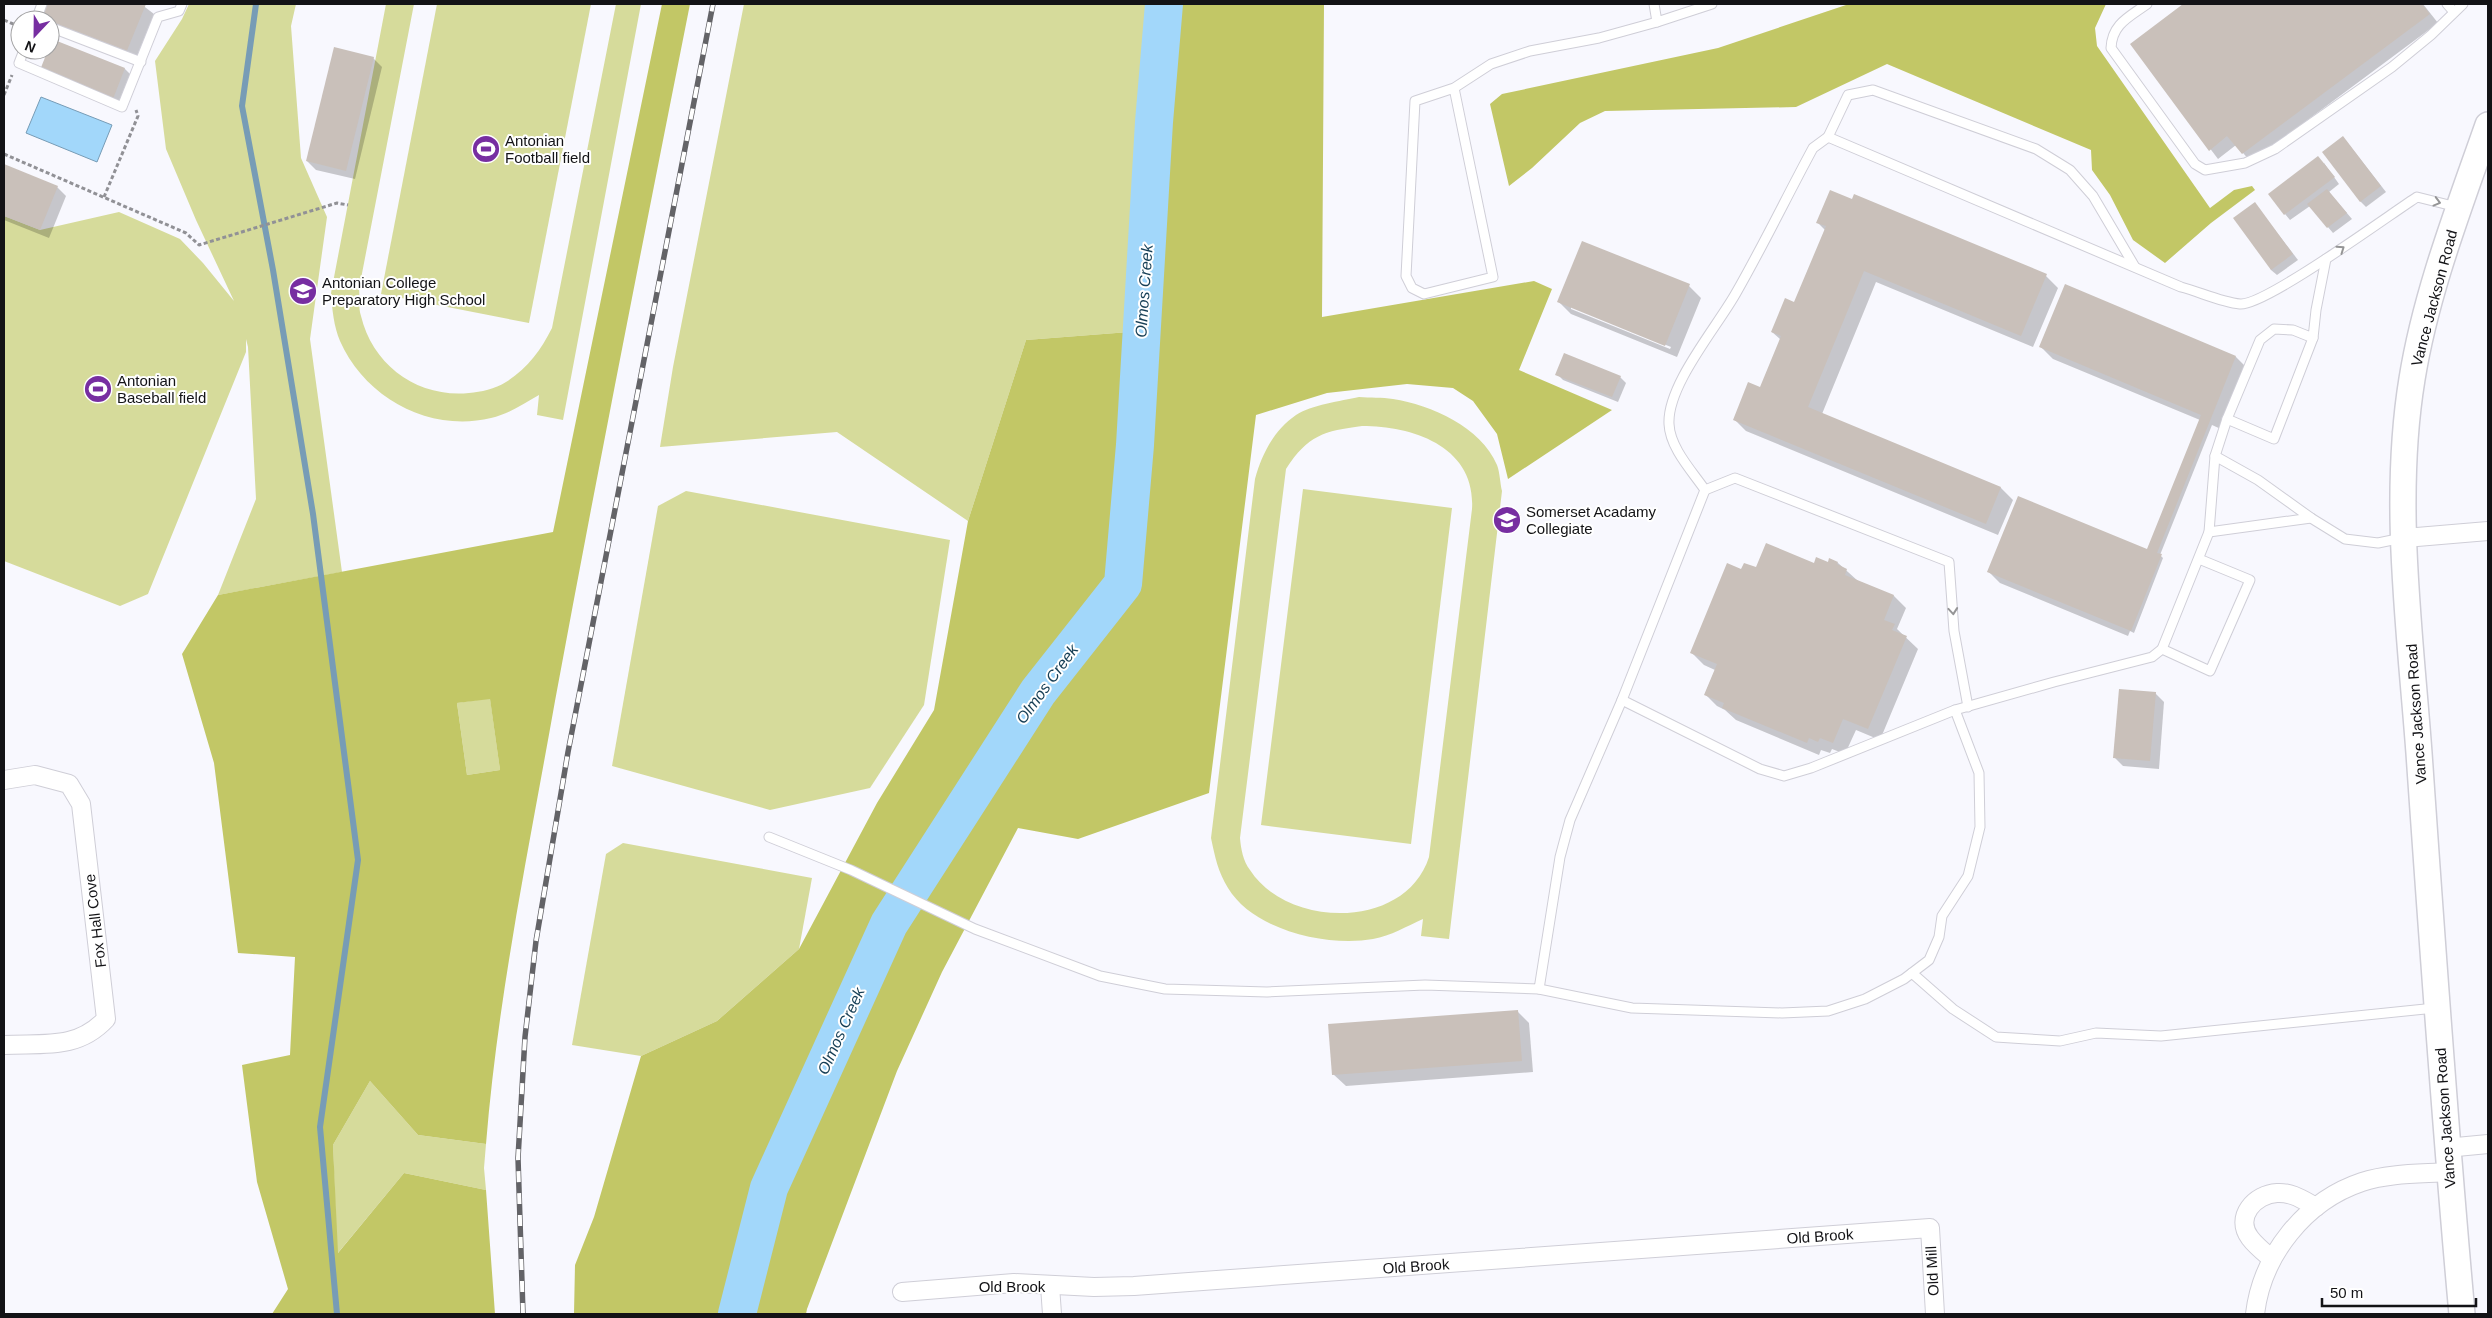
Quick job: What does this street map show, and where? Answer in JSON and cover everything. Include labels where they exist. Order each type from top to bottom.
[{"type":"main road","name":"Vance Jackson Road","points":[[2462,1314],[2437,1008],[2405,538],[2403,460],[2412,380],[2425,318],[2459,208],[2488,125]]},
{"type":"street","points":[[2405,538],[2488,531]]},
{"type":"street","name":"Fox Hall Cove","points":[[4,780],[35,774],[69,784],[81,804],[106,1019],[95,1031],[73,1042],[4,1045]]},
{"type":"street","points":[[2255,1314],[2257,1296],[2272,1259],[2283,1240],[2316,1207],[2332,1196],[2362,1182],[2448,1160],[2488,1144]]},
{"type":"street","points":[[2272,1259],[2249,1238],[2244,1226],[2244,1217],[2254,1201],[2266,1195],[2278,1193],[2293,1195],[2316,1207]]},
{"type":"street","name":"Old Brook","points":[[902,1292],[1014,1283],[1050,1286],[1134,1286],[1930,1228]]},
{"type":"street","name":"Old Mill","points":[[1930,1228],[1935,1314]]},
{"type":"street","points":[[1050,1286],[1052,1314]]},
{"type":"lane","points":[[20,60],[19,63],[122,107],[158,17],[179,11],[182,4]]},
{"type":"lane","points":[[1654,4],[1657,22]]},
{"type":"lane","points":[[1454,88],[1493,278],[1424,294],[1412,288],[1406,276],[1415,101],[1454,88],[1491,64],[1530,51],[1599,38],[1712,4]]},
{"type":"lane","points":[[2147,4],[2123,22],[2112,36],[2111,48],[2195,164],[2205,170],[2245,163],[2276,150],[2392,67],[2431,35],[2463,4]]},
{"type":"lane","points":[[2447,4],[2454,12]]},
{"type":"lane","points":[[60,31],[141,62]]},
{"type":"lane","points":[[1705,490],[1675,444],[1669,425],[1671,404],[1682,380],[1736,294],[1813,148],[1828,137],[1848,95],[1873,90],[2036,149],[2070,170],[2093,196],[2136,268]]},
{"type":"lane","points":[[1828,137],[2181,287],[2242,304],[2262,297],[2326,259],[2417,197],[2459,208]]},
{"type":"lane","points":[[2227,419],[2274,439],[2313,338],[2316,310],[2326,259]]},
{"type":"lane","points":[[1622,700],[1760,769],[1784,776],[1819,765],[1955,710],[2152,657],[2162,649],[2210,532],[2215,456],[2227,419],[2260,340],[2274,329],[2293,330],[2313,338]]},
{"type":"lane","points":[[2215,456],[2258,480],[2311,518],[2345,539],[2378,543],[2405,538]]},
{"type":"lane","points":[[1539,989],[1560,857],[1570,820],[1622,700],[1705,490],[1735,478],[1948,562],[1954,631],[1968,707]]},
{"type":"lane","points":[[2210,532],[2311,518]]},
{"type":"lane","points":[[2162,649],[2210,671],[2250,580],[2199,560]]},
{"type":"lane","points":[[769,837],[851,870],[974,929],[1100,976],[1165,989],[1267,992],[1425,985],[1539,989],[1632,1008],[1782,1013],[1828,1012],[1865,999],[1912,973],[1929,960],[1939,937],[1942,916],[1968,876],[1980,827],[1979,773],[1955,710]]},
{"type":"lane","points":[[1912,973],[1953,1009],[1996,1038],[2060,1041],[2096,1033],[2161,1036],[2437,1008]]},
{"type":"path","points":[[4,95],[19,63]]},
{"type":"path","points":[[104,197],[138,116],[130,88]]},
{"type":"path","points":[[4,154],[186,233],[199,245],[337,203],[348,205]]},
{"type":"green space","points":[[189,4],[296,4],[291,26],[301,158],[327,217],[310,339],[342,572],[218,595],[256,499],[246,339],[246,352],[148,594],[120,606],[4,561],[4,216],[40,230],[119,212],[180,239],[203,263],[234,301],[196,220],[166,149],[155,61],[182,19]]},
{"type":"green space","points":[[386,4],[414,4],[359,289],[360,313],[367,334],[376,350],[387,364],[400,375],[432,390],[450,393],[469,393],[497,387],[514,377],[533,358],[552,328],[616,4],[641,4],[563,420],[537,415],[539,395],[510,411],[491,418],[468,421],[445,420],[423,415],[402,406],[383,394],[366,379],[351,361],[340,341],[336,330],[331,293]]},
{"type":"green space","name":"Antonian Football field","points":[[437,4],[591,4],[529,323],[381,294]]},
{"type":"green space","points":[[662,4],[690,4],[588,526],[525,866],[498,1033],[486,1144],[418,1135],[370,1081],[333,1145],[338,1253],[404,1173],[486,1190],[495,1314],[272,1314],[288,1289],[257,1182],[242,1065],[290,1055],[295,957],[238,953],[214,763],[182,654],[218,595],[553,532]],"holes":[[[490,699],[500,770],[467,775],[457,703]]]},
{"type":"green space","points":[[744,4],[1154,4],[1129,332],[1026,340],[968,521],[837,432],[660,447],[673,367]]},
{"type":"green space","points":[[1154,4],[1324,4],[1322,317],[1534,281],[1552,289],[1519,370],[1612,410],[1508,479],[1497,434],[1473,401],[1453,388],[1407,384],[1327,393],[1256,415],[1209,793],[1078,839],[1018,828],[942,972],[897,1071],[806,1314],[574,1314],[575,1265],[594,1217],[641,1056],[717,1021],[799,949],[877,803],[934,710],[968,521],[1026,340],[1129,332]]},
{"type":"green space","points":[[1849,4],[2106,4],[2095,28],[2097,46],[2210,208],[2234,190],[2252,186],[2255,190],[2211,223],[2165,263],[2133,240],[2110,195],[2092,170],[2091,150],[1887,64],[1796,107],[1605,111],[1580,123],[1532,168],[1509,186],[1490,104],[1502,94],[1718,48]]},
{"type":"green space","points":[[1359,397],[1385,398],[1408,402],[1438,412],[1467,429],[1489,452],[1497,465],[1502,491],[1449,939],[1421,936],[1423,919],[1386,936],[1355,941],[1314,938],[1293,933],[1273,925],[1255,915],[1240,903],[1228,888],[1219,870],[1211,838],[1255,479],[1258,470],[1265,452],[1275,435],[1296,415],[1318,406]],"holes":[[[1362,426],[1402,430],[1438,444],[1453,455],[1464,470],[1471,488],[1472,509],[1429,857],[1416,881],[1397,898],[1372,909],[1345,913],[1317,911],[1291,903],[1268,889],[1246,863],[1240,838],[1286,469],[1302,449],[1310,442],[1327,433]]]},
{"type":"green space","points":[[1303,489],[1452,508],[1411,844],[1261,825]]},
{"type":"green space","points":[[686,491],[950,540],[924,705],[870,788],[770,810],[612,766],[658,506]]},
{"type":"green space","points":[[490,698],[500,770],[467,775],[457,703]]},
{"type":"green space","points":[[623,843],[812,878],[799,949],[717,1021],[641,1056],[572,1045],[606,854]]},
{"type":"green space","points":[[370,1081],[418,1135],[486,1144],[484,1168],[486,1190],[404,1173],[337,1254],[333,1145]]},
{"type":"water","points":[[41,97],[112,125],[97,162],[26,133]]},
{"type":"building","points":[[47,4],[146,4],[126,53],[60,26],[60,10],[45,10]]},
{"type":"building","points":[[2183,4],[2422,4],[2430,14],[2242,154],[2227,136],[2209,151],[2130,44]]},
{"type":"building","points":[[60,42],[125,68],[113,99],[40,70],[44,60],[60,60]]},
{"type":"building","points":[[334,47],[374,57],[346,171],[306,161]]},
{"type":"building","points":[[2343,136],[2381,186],[2360,202],[2322,152]]},
{"type":"building","points":[[2318,156],[2335,177],[2284,215],[2268,194]]},
{"type":"building","points":[[4,164],[58,186],[40,230],[4,216]]},
{"type":"building","points":[[2327,189],[2347,213],[2327,228],[2307,204]]},
{"type":"building","points":[[1830,190],[1852,199],[1854,194],[2047,274],[2021,336],[1864,271],[1808,407],[2001,487],[1986,524],[1733,420],[1748,382],[1760,387],[1781,336],[1771,332],[1785,298],[1794,302],[1826,226],[1816,223]]},
{"type":"building","points":[[2255,202],[2293,254],[2271,270],[2233,218]]},
{"type":"building","points":[[1582,241],[1690,284],[1665,346],[1557,302]]},
{"type":"building","points":[[2065,284],[2236,356],[2157,553],[2162,554],[2131,631],[1987,572],[2018,496],[2147,549],[2201,415],[2039,347]]},
{"type":"building","points":[[1564,353],[1621,376],[1612,397],[1555,375]]},
{"type":"building","points":[[1766,543],[1814,563],[1816,557],[1828,562],[1829,558],[1847,569],[1845,575],[1894,595],[1884,620],[1895,624],[1892,630],[1907,636],[1868,729],[1843,719],[1833,743],[1820,738],[1818,742],[1809,738],[1807,743],[1722,708],[1724,703],[1704,695],[1717,664],[1690,653],[1727,563],[1741,569],[1744,563],[1756,567]]},
{"type":"building","points":[[2119,689],[2156,692],[2150,761],[2113,758]]},
{"type":"building","points":[[1518,1010],[1522,1061],[1332,1075],[1328,1024]]},
{"type":"waterway","points":[[256,4],[242,106],[273,270],[313,514],[358,860],[320,1127],[337,1314]]},
{"type":"waterway","name":"Olmos Creek","points":[[737,1314],[769,1188],[889,924],[1038,692],[1123,584],[1135,445],[1154,122],[1164,4]]},
{"type":"railway","points":[[523,1314],[518,1158],[525,1037],[536,941],[568,752],[713,4]]},
{"type":"place","name":"Antonian Football field","points":[[486,149]]},
{"type":"place","name":"Antonian College Preparatory High School","points":[[303,291]]},
{"type":"place","name":"Antonian Baseball field","points":[[98,389]]},
{"type":"place","name":"Somerset Acadamy Collegiate","points":[[1507,520]]}]
